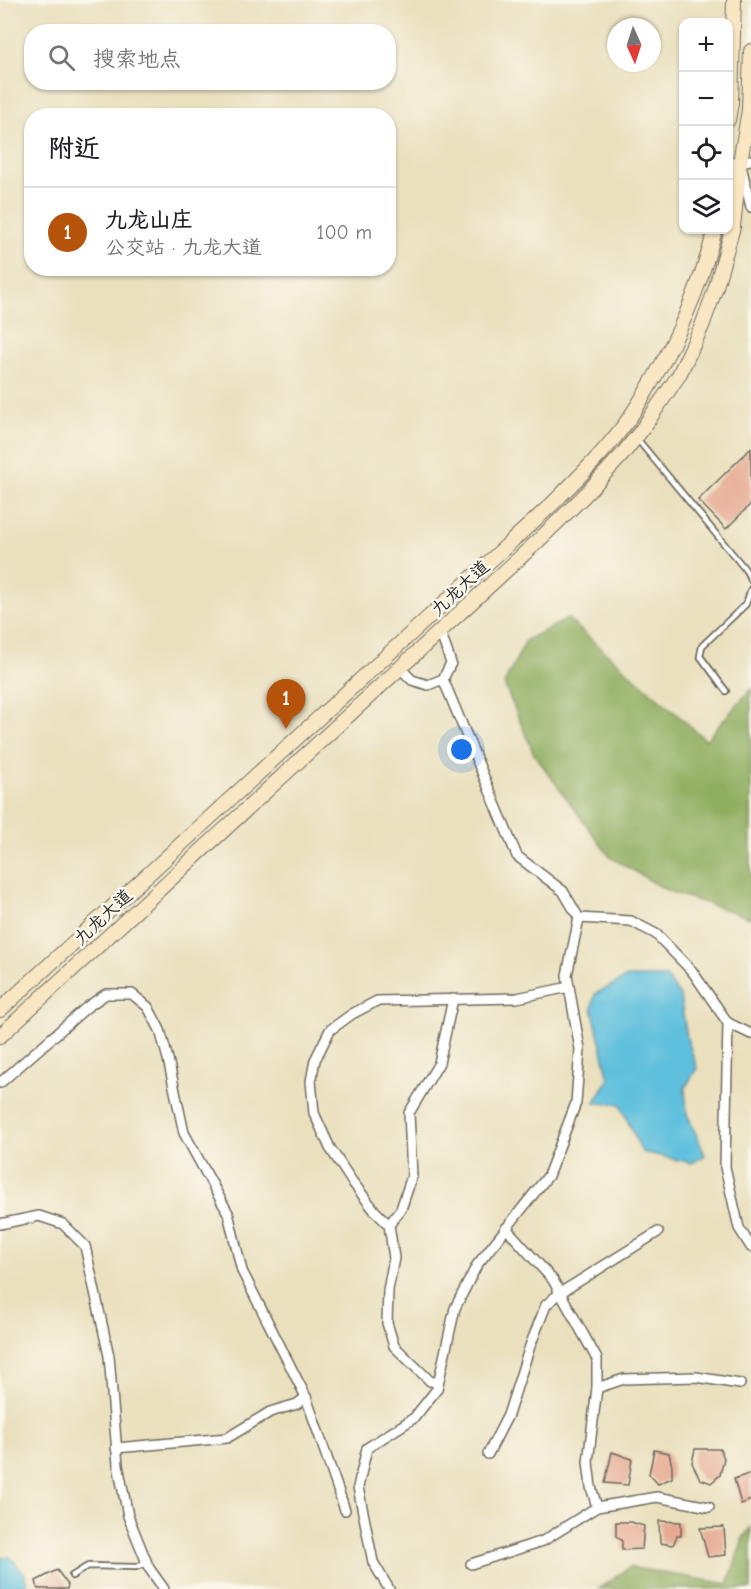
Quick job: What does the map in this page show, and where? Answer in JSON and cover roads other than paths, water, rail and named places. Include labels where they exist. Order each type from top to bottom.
[{"type":"main road","points":[[731,72],[734,0]]},
{"type":"main road","name":"九龙大道","points":[[0,1036],[583,497],[636,438],[679,375],[716,290],[733,227],[740,162],[749,110],[751,51]]},
{"type":"main road","name":"九龙大道","points":[[0,1010],[576,480],[622,429],[654,378],[682,326],[701,280],[714,234]]},
{"type":"main road","points":[[404,640],[416,652]]},
{"type":"street","points":[[740,162],[751,207]]},
{"type":"street","points":[[400,668],[412,680],[428,685],[443,679],[451,663],[440,631]]},
{"type":"street","points":[[389,1589],[373,1562],[358,1487],[368,1448],[414,1418],[437,1389],[455,1308],[477,1265],[548,1176],[576,1103],[580,1049],[567,975],[579,918],[563,891],[517,856],[443,679]]},
{"type":"street","points":[[579,918],[631,921],[656,934],[692,971],[728,1023],[751,1034]]},
{"type":"street","points":[[438,1383],[430,1381],[394,1346],[387,1323],[388,1290],[394,1258],[389,1225],[351,1180],[330,1148],[314,1113],[311,1081],[315,1060],[330,1030],[352,1014],[376,1001],[517,998],[569,987]]},
{"type":"street","points":[[0,1083],[87,1007],[106,994],[132,994],[148,1007],[163,1040],[184,1133],[228,1213],[242,1271],[306,1398],[345,1510]]},
{"type":"street","points":[[389,1225],[401,1209],[412,1176],[409,1113],[439,1063],[453,999]]},
{"type":"street","points":[[728,1023],[725,1167],[739,1228],[751,1247]]},
{"type":"street","points":[[0,1224],[39,1216],[63,1224],[85,1246],[109,1356],[118,1466],[128,1516],[147,1563],[164,1589]]},
{"type":"street","points":[[506,1228],[553,1280],[597,1359],[597,1388],[588,1462],[591,1487],[597,1507]]},
{"type":"street","points":[[488,1454],[508,1415],[546,1305],[560,1293],[658,1232]]},
{"type":"street","points":[[597,1388],[624,1379],[644,1378],[696,1377],[740,1384]]},
{"type":"street","points":[[116,1448],[227,1438],[270,1412],[297,1404],[306,1398]]},
{"type":"street","points":[[471,1564],[543,1541],[597,1507],[657,1497],[709,1507]]},
{"type":"lane","points":[[636,438],[745,569],[751,580]]},
{"type":"lane","points":[[726,691],[700,656],[702,646],[746,604],[751,589]]},
{"type":"lane","points":[[72,1576],[88,1566],[136,1567],[147,1563]]},
{"type":"water","points":[[627,977],[666,977],[680,996],[687,1038],[697,1068],[685,1088],[687,1114],[705,1155],[692,1163],[642,1152],[620,1104],[594,1103],[609,1079],[592,1008],[595,994]]},
{"type":"water","points":[[0,1557],[10,1557],[25,1574],[28,1589],[0,1589]]},
{"type":"place","name":"九龙山庄","points":[[286,729]]}]
